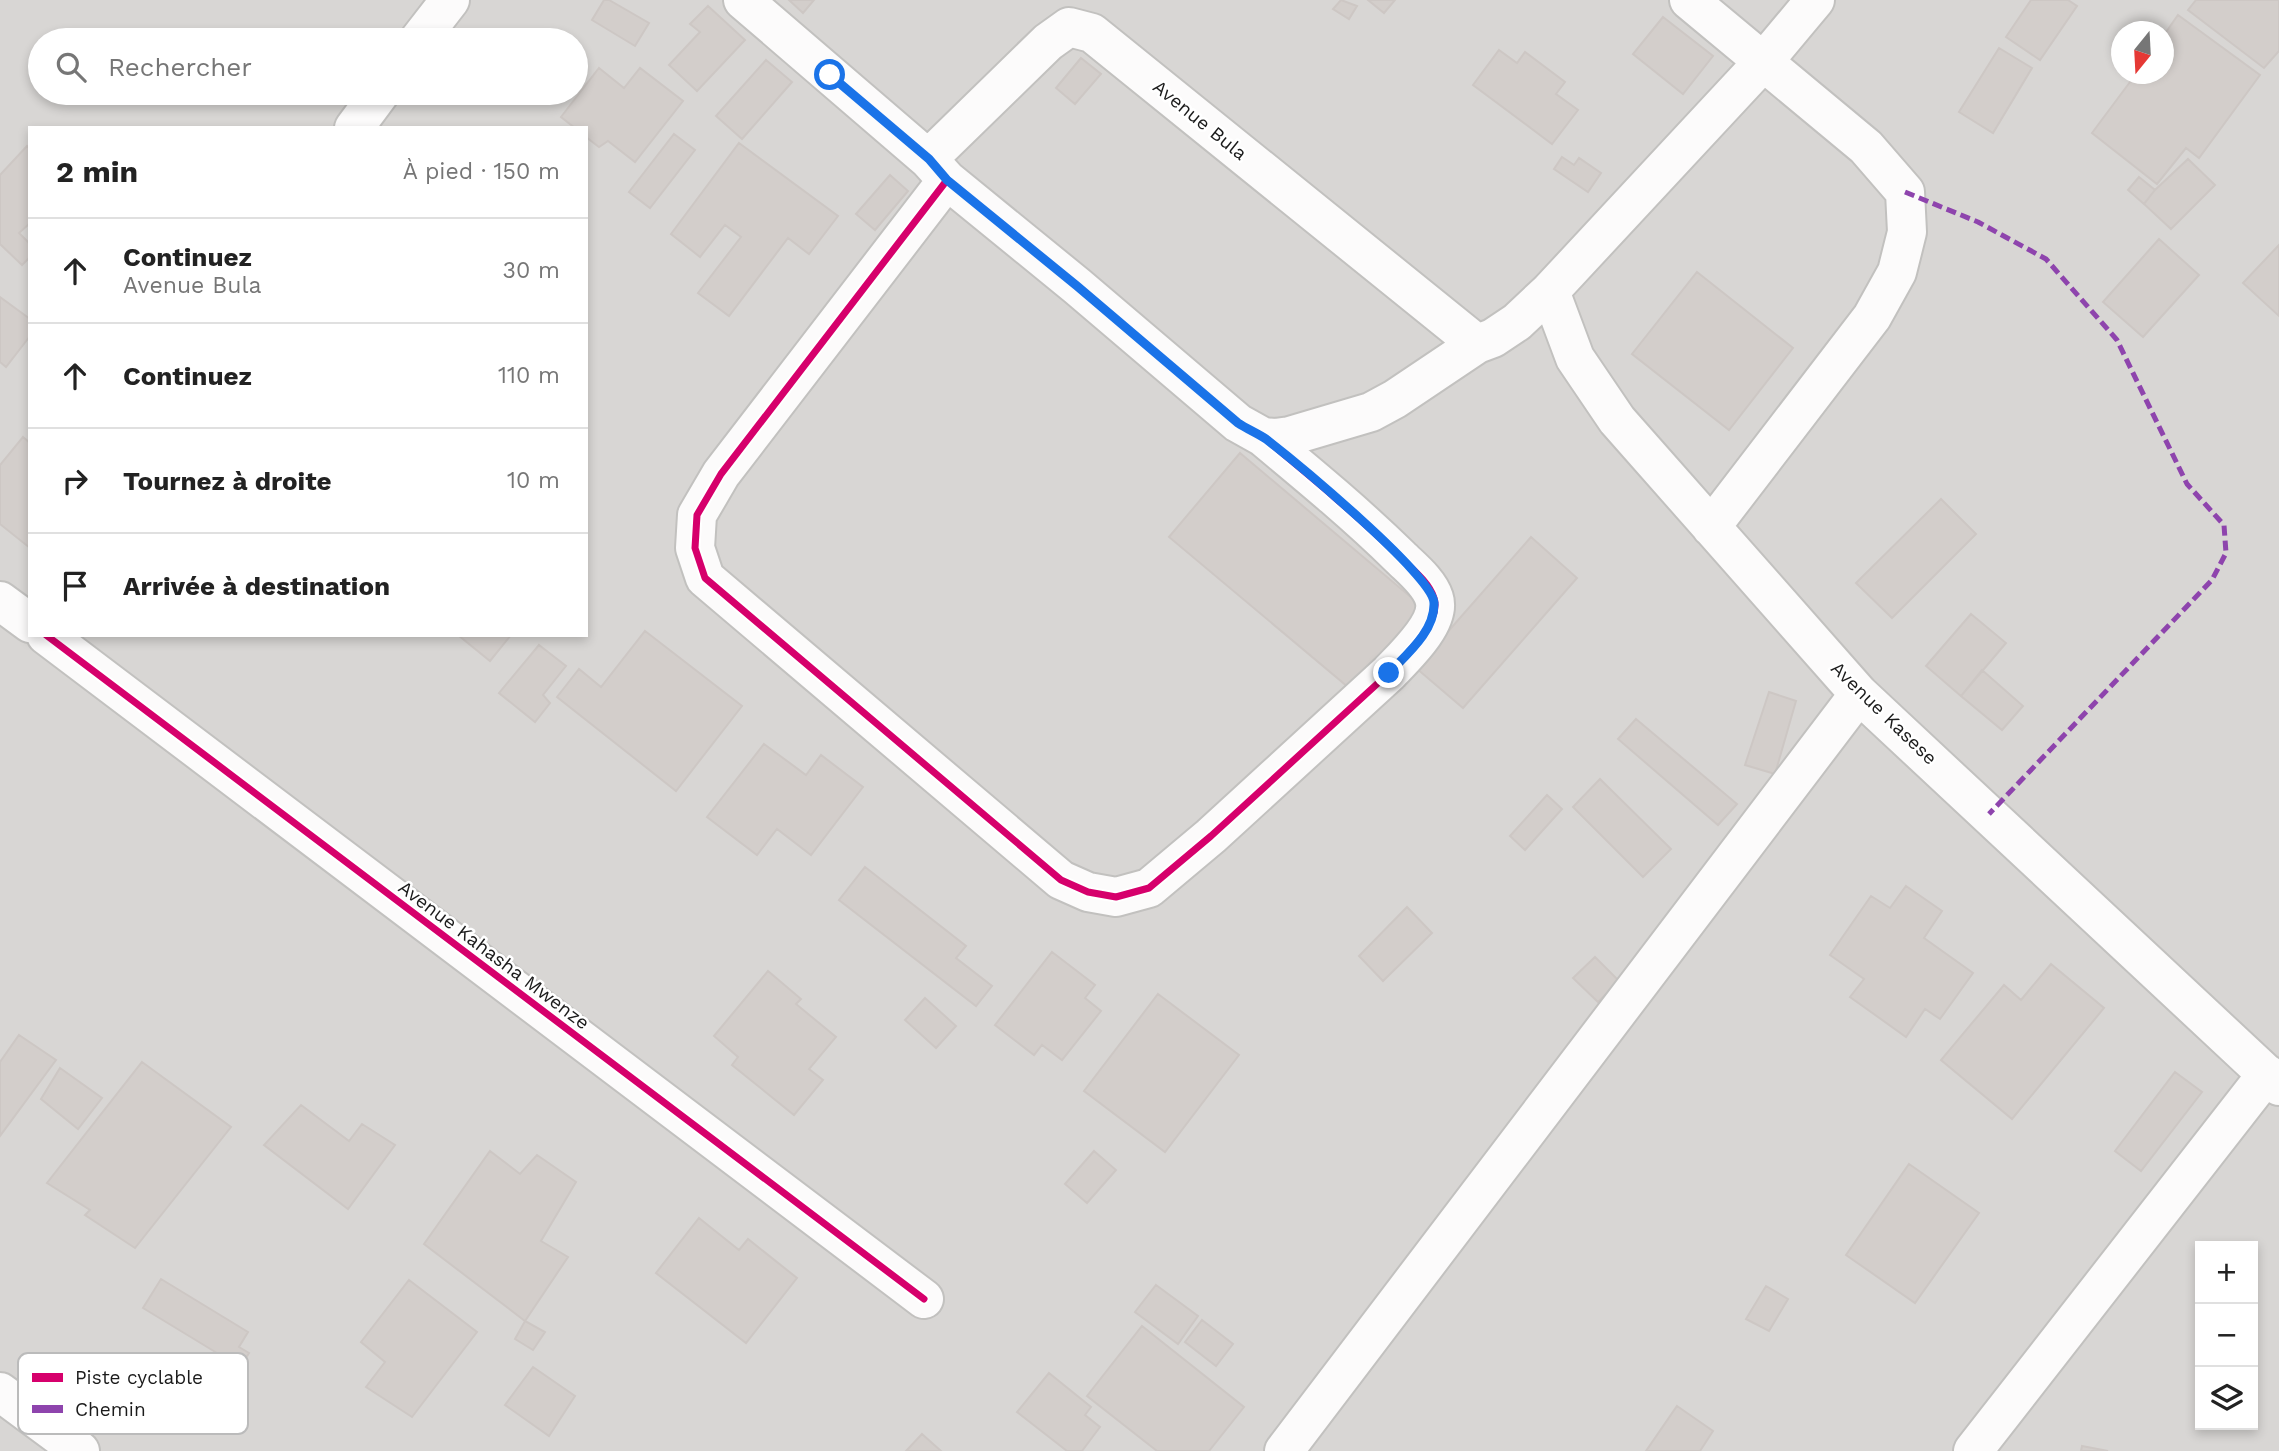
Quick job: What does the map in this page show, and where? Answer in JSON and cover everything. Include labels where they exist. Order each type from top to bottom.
[{"type":"street","points":[[428,28],[450,0]]},
{"type":"street","points":[[743,0],[938,170],[1238,423],[1263,437],[1359,517],[1420,578],[1435,599],[1434,617],[1415,645],[1389,673],[1211,836],[1149,888],[1116,897],[1088,892],[1061,880],[705,578],[695,548],[697,515],[721,474],[938,170]]},
{"type":"street","points":[[1689,0],[1866,147],[1905,192],[1908,232],[1897,272],[1872,317],[1711,527]]},
{"type":"street","points":[[1263,437],[1290,436],[1371,412],[1477,344],[1493,338],[1517,322],[1550,291],[1763,61],[1815,0]]},
{"type":"street","name":"Avenue Bula","points":[[938,170],[1048,42],[1069,27],[1092,33],[1477,344]]},
{"type":"street","points":[[355,126],[371,105]]},
{"type":"street","name":"Avenue Kasese","points":[[1550,291],[1575,358],[1617,420],[1859,694],[2273,1080]]},
{"type":"street","points":[[0,601],[28,622]]},
{"type":"street","name":"Avenue Kahasha Mwenze","points":[[49,637],[924,1299]]},
{"type":"street","points":[[1284,1451],[1859,694]]},
{"type":"street","points":[[1973,1451],[2273,1080]]},
{"type":"street","points":[[0,1392],[18,1405]]},
{"type":"street","points":[[57,1434],[80,1451]]},
{"type":"shaded area","points":[[0,0],[2279,0],[2279,1451],[0,1451]]},
{"type":"building","points":[[604,0],[609,0],[649,23],[635,46],[592,20]]},
{"type":"building","points":[[789,0],[814,0],[803,13]]},
{"type":"building","points":[[1341,0],[1357,6],[1349,19],[1333,9]]},
{"type":"building","points":[[1368,0],[1395,0],[1384,13]]},
{"type":"building","points":[[2031,0],[2068,0],[2077,6],[2040,60],[2006,37]]},
{"type":"building","points":[[2196,0],[2279,0],[2279,51],[2264,68],[2188,10]]},
{"type":"building","points":[[708,6],[745,40],[697,91],[669,65],[700,32],[690,24]]},
{"type":"building","points":[[2178,15],[2260,75],[2199,158],[2186,148],[2157,184],[2092,133],[2129,84],[2174,84],[2174,21]]},
{"type":"building","points":[[1663,17],[1713,56],[1683,94],[1633,54]]},
{"type":"building","points":[[1999,48],[2032,68],[1993,133],[1959,112]]},
{"type":"building","points":[[1499,50],[1517,63],[1525,52],[1565,82],[1556,94],[1578,110],[1552,144],[1473,85]]},
{"type":"building","points":[[1081,58],[1101,74],[1075,104],[1056,88]]},
{"type":"building","points":[[766,60],[792,82],[742,139],[716,116]]},
{"type":"building","points":[[599,68],[624,88],[640,68],[683,101],[635,162],[608,141],[599,147],[588,139],[588,126],[572,126],[561,117],[570,105],[588,105],[588,82]]},
{"type":"building","points":[[674,134],[695,150],[650,208],[629,192]]},
{"type":"building","points":[[739,143],[838,216],[809,254],[788,238],[729,316],[698,293],[741,237],[725,225],[700,257],[671,234]]},
{"type":"building","points":[[27,146],[28,225],[19,233],[28,242],[28,259],[22,265],[0,244],[0,175]]},
{"type":"building","points":[[1562,157],[1574,165],[1579,158],[1601,173],[1588,192],[1554,169]]},
{"type":"building","points":[[2188,159],[2215,185],[2171,229],[2144,204]]},
{"type":"building","points":[[890,175],[908,191],[875,230],[856,214]]},
{"type":"building","points":[[2139,177],[2155,190],[2144,204],[2128,190]]},
{"type":"building","points":[[2159,239],[2199,275],[2143,337],[2103,302]]},
{"type":"building","points":[[2279,245],[2279,316],[2243,283]]},
{"type":"building","points":[[1697,272],[1793,348],[1729,430],[1632,354]]},
{"type":"building","points":[[0,297],[28,318],[28,339],[6,367],[0,362]]},
{"type":"building","points":[[23,437],[28,441],[28,546],[0,524],[0,465]]},
{"type":"building","points":[[1240,453],[1425,609],[1354,692],[1169,537]]},
{"type":"building","points":[[1941,499],[1976,534],[1892,618],[1856,583]]},
{"type":"building","points":[[1531,537],[1577,578],[1463,708],[1416,668]]},
{"type":"building","points":[[1971,614],[2006,643],[1961,696],[1926,666]]},
{"type":"building","points":[[645,631],[742,706],[676,791],[557,697],[579,669],[601,687]]},
{"type":"building","points":[[460,637],[509,637],[490,661]]},
{"type":"building","points":[[539,645],[566,666],[543,695],[550,703],[535,722],[499,693]]},
{"type":"building","points":[[1982,670],[2023,706],[2002,730],[1961,696]]},
{"type":"building","points":[[1769,692],[1796,701],[1775,774],[1745,765]]},
{"type":"building","points":[[1636,719],[1737,804],[1718,825],[1618,739]]},
{"type":"building","points":[[764,744],[806,775],[821,755],[863,787],[811,855],[777,829],[757,855],[707,817]]},
{"type":"building","points":[[1600,779],[1671,849],[1643,877],[1573,807]]},
{"type":"building","points":[[1547,795],[1562,809],[1525,850],[1510,836]]},
{"type":"building","points":[[865,867],[966,946],[956,958],[992,986],[976,1006],[839,900]]},
{"type":"building","points":[[1906,886],[1942,911],[1924,938],[1973,973],[1940,1019],[1925,1009],[1906,1037],[1850,997],[1864,979],[1830,955],[1871,896],[1890,908]]},
{"type":"building","points":[[1407,907],[1432,933],[1383,981],[1359,956]]},
{"type":"building","points":[[1052,952],[1095,985],[1085,998],[1101,1011],[1062,1060],[1042,1045],[1034,1055],[995,1025]]},
{"type":"building","points":[[1595,957],[1619,981],[1598,1002],[1573,978]]},
{"type":"building","points":[[2051,964],[2104,1008],[2012,1119],[1941,1060],[2004,985],[2021,1000]]},
{"type":"building","points":[[768,971],[801,999],[796,1004],[836,1037],[809,1069],[823,1080],[794,1115],[732,1065],[738,1057],[714,1036]]},
{"type":"building","points":[[1158,994],[1239,1055],[1165,1152],[1084,1091]]},
{"type":"building","points":[[925,998],[956,1026],[936,1048],[905,1020]]},
{"type":"building","points":[[19,1035],[56,1060],[0,1136],[0,1062]]},
{"type":"building","points":[[142,1062],[231,1127],[135,1248],[85,1215],[90,1210],[47,1183]]},
{"type":"building","points":[[60,1068],[102,1098],[78,1129],[41,1099]]},
{"type":"building","points":[[2175,1072],[2202,1092],[2141,1171],[2115,1151]]},
{"type":"building","points":[[301,1105],[349,1141],[362,1124],[395,1145],[348,1209],[264,1145]]},
{"type":"building","points":[[490,1151],[520,1174],[537,1155],[576,1182],[541,1241],[568,1257],[525,1321],[424,1244]]},
{"type":"building","points":[[1094,1151],[1116,1170],[1087,1203],[1065,1184]]},
{"type":"building","points":[[1909,1164],[1979,1213],[1915,1303],[1846,1255]]},
{"type":"building","points":[[699,1218],[739,1250],[748,1239],[797,1278],[746,1343],[656,1273]]},
{"type":"building","points":[[161,1279],[248,1332],[239,1347],[249,1353],[217,1353],[143,1308]]},
{"type":"building","points":[[409,1280],[477,1332],[412,1417],[366,1387],[385,1362],[361,1342]]},
{"type":"building","points":[[1156,1285],[1198,1316],[1178,1344],[1135,1312]]},
{"type":"building","points":[[1766,1286],[1788,1299],[1769,1331],[1746,1319]]},
{"type":"building","points":[[1202,1320],[1233,1344],[1216,1366],[1185,1342]]},
{"type":"building","points":[[525,1321],[545,1332],[533,1350],[515,1339]]},
{"type":"building","points":[[1142,1326],[1244,1407],[1209,1451],[1157,1451],[1087,1396]]},
{"type":"building","points":[[533,1367],[575,1396],[549,1436],[505,1405]]},
{"type":"building","points":[[1049,1373],[1091,1407],[1085,1415],[1100,1427],[1082,1451],[1067,1451],[1017,1412]]},
{"type":"building","points":[[1677,1406],[1713,1431],[1700,1451],[1646,1451]]},
{"type":"building","points":[[922,1434],[941,1451],[906,1451]]},
{"type":"building","points":[[2082,1446],[2108,1451],[2081,1451]]},
{"type":"marked path","points":[[1905,192],[1978,222],[2046,259],[2117,340],[2187,484],[2224,525],[2226,553],[2212,580],[1989,814]]},
{"type":"cycle path","points":[[947,180],[721,474],[697,515],[695,548],[705,578],[1061,880],[1088,892],[1116,897],[1149,888],[1211,836],[1389,673],[1412,649],[1432,618],[1434,598],[1419,576],[1350,510],[1263,437]]},
{"type":"cycle path","points":[[49,637],[924,1299]]},
{"type":"route","points":[[830,75],[929,159],[947,180],[1238,423],[1263,437],[1316,480],[1359,517],[1420,578],[1435,599],[1434,617],[1415,645],[1389,673]]}]
